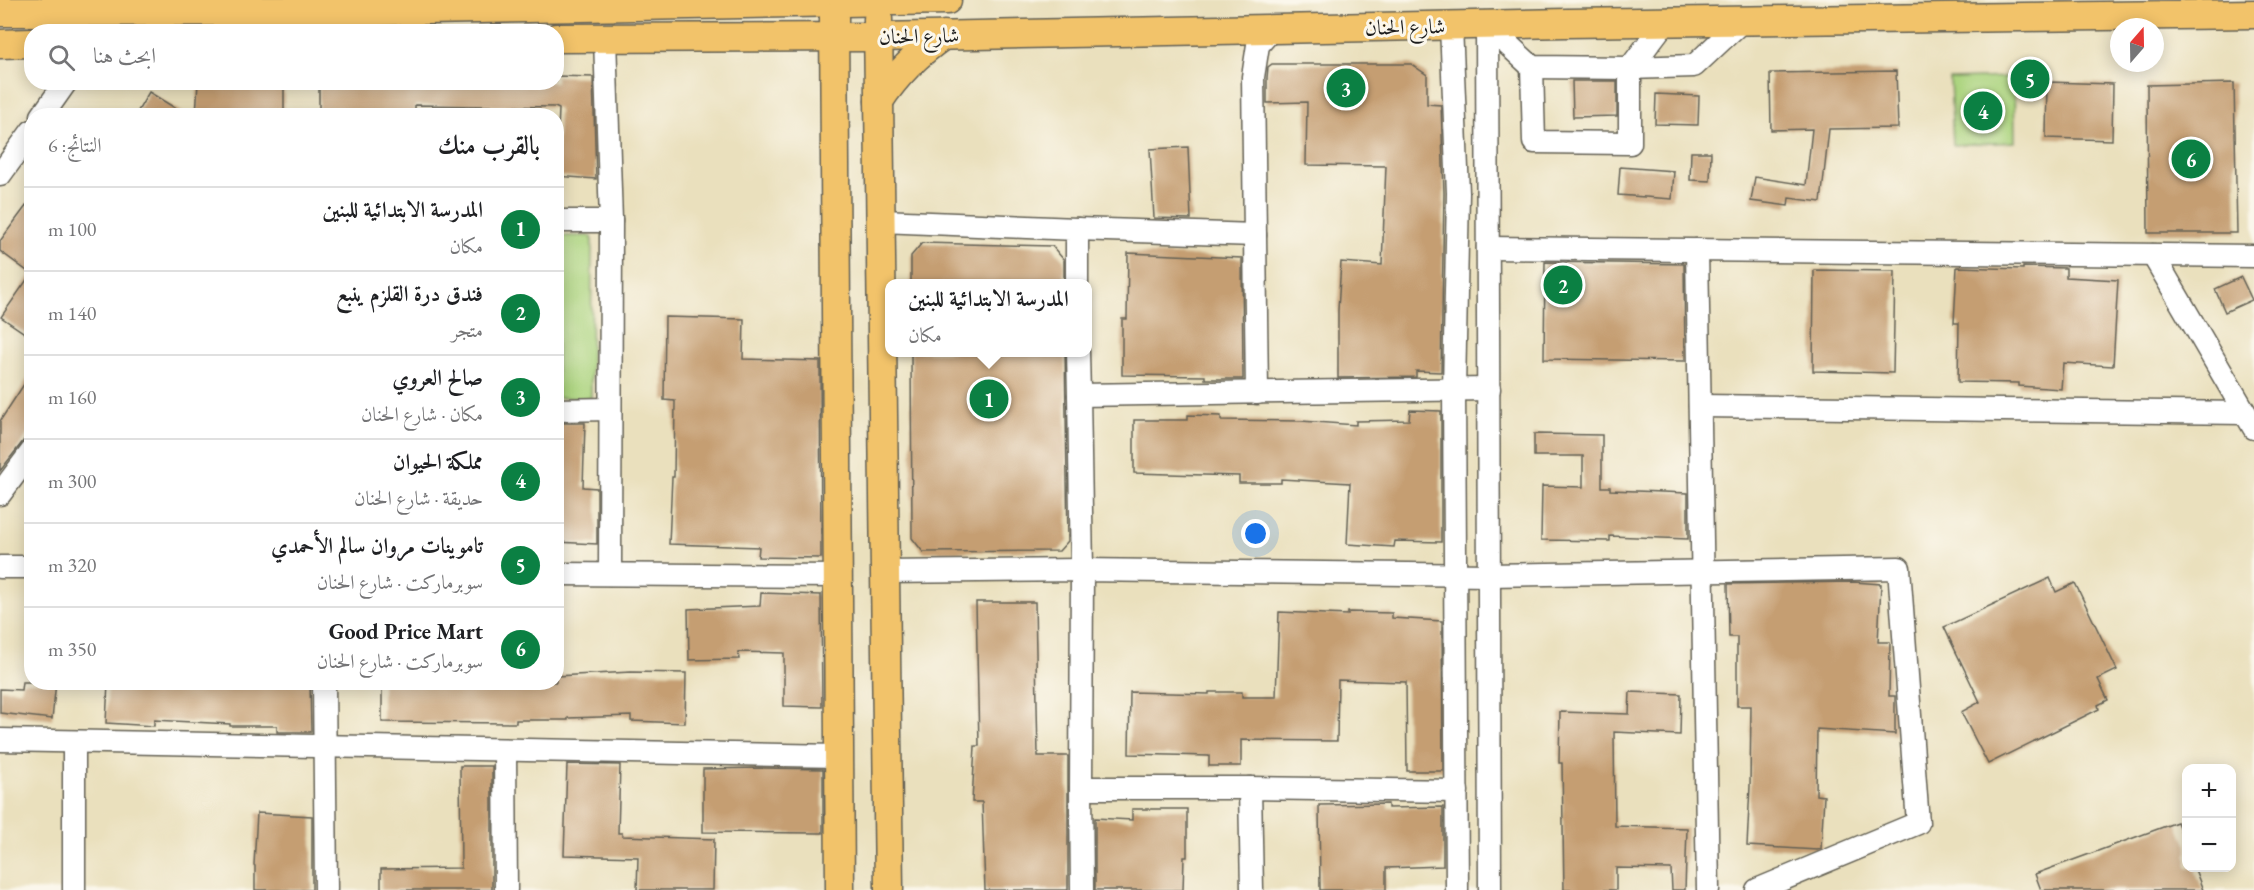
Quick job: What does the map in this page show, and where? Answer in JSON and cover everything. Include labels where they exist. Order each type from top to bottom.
[{"type":"main road","name":"شارع الحنان","points":[[0,12],[114,5],[378,11],[947,0]]},
{"type":"main road","points":[[834,1],[840,890]]},
{"type":"main road","points":[[878,1],[889,890]]},
{"type":"main road","name":"شارع الحنان","points":[[564,38],[878,37],[1665,22],[2254,14]]},
{"type":"main road","points":[[2212,15],[2240,24],[2254,33]]},
{"type":"main road","points":[[879,101],[890,83],[925,48],[944,35]]},
{"type":"main road","points":[[785,37],[799,45],[827,73],[835,85]]},
{"type":"main road","points":[[0,44],[24,43]]},
{"type":"street","points":[[1487,25],[1532,67],[1630,68],[1694,66],[1742,21]]},
{"type":"street","points":[[1532,67],[1534,142],[1630,143],[1630,68],[1665,22]]},
{"type":"street","points":[[1487,25],[1490,890]]},
{"type":"street","points":[[1451,26],[1458,193],[1454,390],[1457,890]]},
{"type":"street","points":[[1257,393],[1253,65],[1258,45],[1272,29]]},
{"type":"street","points":[[605,38],[611,221],[610,574]]},
{"type":"street","points":[[48,108],[60,90]]},
{"type":"street","points":[[0,175],[24,142]]},
{"type":"street","points":[[1458,193],[1488,209]]},
{"type":"street","points":[[564,221],[611,221]]},
{"type":"street","points":[[880,221],[1255,235]]},
{"type":"street","points":[[1077,229],[1077,279]]},
{"type":"street","points":[[1488,248],[2254,256]]},
{"type":"street","points":[[1697,250],[1708,890]]},
{"type":"street","points":[[2153,255],[2250,421]]},
{"type":"street","points":[[1078,357],[1082,570],[1082,890]]},
{"type":"street","points":[[1079,395],[1489,389]]},
{"type":"street","points":[[1700,406],[2250,421]]},
{"type":"street","points":[[564,410],[610,409]]},
{"type":"street","points":[[0,494],[24,462]]},
{"type":"street","points":[[0,567],[24,567]]},
{"type":"street","points":[[884,572],[1082,570],[1489,575],[1899,568],[1918,822],[1757,890]]},
{"type":"street","points":[[564,574],[838,576]]},
{"type":"street","points":[[324,690],[326,890]]},
{"type":"street","points":[[0,740],[839,756]]},
{"type":"street","points":[[74,742],[74,890]]},
{"type":"street","points":[[505,750],[506,890]]},
{"type":"street","points":[[1081,788],[1457,791]]},
{"type":"street","points":[[1250,788],[1252,890]]},
{"type":"green space","points":[[2014,77],[2015,142],[1953,145],[1950,79]]},
{"type":"green space","points":[[564,236],[592,236],[591,398],[564,398]]},
{"type":"building","points":[[1272,64],[1411,64],[1427,75],[1427,104],[1441,105],[1444,193],[1441,372],[1416,371],[1416,377],[1338,378],[1341,262],[1382,265],[1386,166],[1306,165],[1307,102],[1267,103],[1268,67]]},
{"type":"building","points":[[1896,71],[1898,128],[1829,129],[1821,202],[1789,198],[1788,206],[1751,201],[1755,177],[1806,185],[1812,129],[1771,130],[1770,73]]},
{"type":"building","points":[[564,76],[593,77],[596,179],[564,177],[564,108],[415,105],[415,108],[319,108],[319,90],[564,90]]},
{"type":"building","points":[[1572,81],[1617,81],[1617,116],[1573,117]]},
{"type":"building","points":[[2047,82],[2113,84],[2112,140],[2046,138]]},
{"type":"building","points":[[2234,83],[2237,233],[2148,233],[2147,85]]},
{"type":"building","points":[[198,90],[284,90],[284,108],[196,108]]},
{"type":"building","points":[[149,92],[175,108],[140,108]]},
{"type":"building","points":[[1656,94],[1699,96],[1698,125],[1655,124]]},
{"type":"building","points":[[1188,147],[1191,219],[1154,218],[1150,149]]},
{"type":"building","points":[[1691,152],[1711,152],[1710,181],[1690,180]]},
{"type":"building","points":[[1620,167],[1674,171],[1672,199],[1618,195]]},
{"type":"building","points":[[24,209],[24,269],[0,251],[0,241]]},
{"type":"building","points":[[922,243],[1052,246],[1064,260],[1064,279],[911,279],[911,256]]},
{"type":"building","points":[[1128,253],[1242,258],[1243,379],[1122,375],[1122,319],[1127,319]]},
{"type":"building","points":[[1545,262],[1684,264],[1685,361],[1544,359]]},
{"type":"building","points":[[1957,267],[2066,268],[2066,277],[2118,280],[2113,366],[2063,363],[2061,389],[2019,386],[2019,383],[1958,382],[1959,323],[1954,323]]},
{"type":"building","points":[[1814,270],[1895,271],[1893,373],[1813,371]]},
{"type":"building","points":[[2241,277],[2252,300],[2225,312],[2215,289]]},
{"type":"building","points":[[24,284],[24,333],[1,317]]},
{"type":"building","points":[[665,317],[744,319],[743,359],[820,361],[821,558],[758,557],[759,547],[669,544],[672,477],[674,477],[675,401],[664,400]]},
{"type":"building","points":[[911,357],[1065,357],[1068,541],[1059,551],[923,552],[912,538]]},
{"type":"building","points":[[24,384],[24,440],[0,471],[0,421]]},
{"type":"building","points":[[1410,410],[1441,411],[1441,542],[1395,541],[1394,547],[1347,544],[1350,483],[1281,479],[1281,483],[1239,483],[1239,476],[1134,473],[1134,420],[1188,420],[1188,415],[1221,416],[1221,420],[1301,421],[1356,425],[1356,421],[1409,420]]},
{"type":"building","points":[[564,423],[585,423],[583,487],[597,488],[597,544],[564,542]]},
{"type":"building","points":[[1534,434],[1602,435],[1602,487],[1610,487],[1610,490],[1688,493],[1688,539],[1610,536],[1610,541],[1541,540],[1542,486],[1583,487],[1583,456],[1534,456]]},
{"type":"building","points":[[2050,578],[2056,592],[2075,583],[2117,670],[2098,679],[2108,700],[2098,705],[2099,709],[1988,764],[1961,712],[1980,702],[1944,627]]},
{"type":"building","points":[[1854,582],[1881,584],[1878,642],[1890,642],[1889,696],[1895,696],[1895,734],[1817,729],[1816,795],[1824,796],[1821,849],[1747,846],[1751,706],[1737,706],[1737,637],[1729,637],[1728,584]]},
{"type":"building","points":[[761,593],[821,595],[822,707],[784,706],[784,653],[738,652],[739,659],[689,660],[688,609],[760,606]]},
{"type":"building","points":[[976,602],[1035,602],[1038,756],[1068,756],[1068,890],[985,890],[982,802],[972,802],[975,746],[979,746]]},
{"type":"building","points":[[1279,612],[1348,615],[1348,612],[1392,613],[1392,618],[1442,621],[1443,771],[1407,771],[1406,682],[1338,680],[1337,741],[1241,740],[1241,766],[1209,766],[1209,756],[1129,754],[1130,692],[1209,694],[1209,692],[1242,692],[1242,697],[1276,697]]},
{"type":"building","points":[[631,672],[686,673],[685,723],[631,721],[631,716],[568,718],[568,720],[516,720],[516,723],[382,722],[382,690],[564,690],[564,676]]},
{"type":"building","points":[[22,682],[24,682],[24,690],[55,690],[52,719],[0,713],[0,689],[21,690]]},
{"type":"building","points":[[108,690],[310,690],[311,732],[277,732],[277,726],[230,726],[230,724],[154,720],[154,726],[106,723]]},
{"type":"building","points":[[1630,692],[1681,694],[1680,735],[1614,732],[1615,826],[1687,828],[1685,890],[1672,890],[1671,869],[1616,868],[1616,890],[1564,890],[1562,763],[1559,763],[1560,712],[1629,714]]},
{"type":"building","points":[[567,764],[620,765],[618,833],[622,833],[622,836],[714,839],[713,890],[637,890],[638,857],[564,855]]},
{"type":"building","points":[[460,766],[492,766],[492,890],[381,890],[381,869],[461,868]]},
{"type":"building","points":[[703,769],[823,769],[823,833],[703,832]]},
{"type":"building","points":[[1388,804],[1388,808],[1443,807],[1443,866],[1386,868],[1386,890],[1320,890],[1319,805]]},
{"type":"building","points":[[1132,809],[1187,809],[1187,857],[1184,857],[1183,890],[1095,890],[1095,818],[1132,820]]},
{"type":"building","points":[[257,813],[312,816],[312,890],[255,890]]},
{"type":"building","points":[[2177,822],[2182,834],[2182,872],[2196,872],[2203,890],[2041,890],[2035,874]]},
{"type":"place","name":"تاموينات مروان سالم الأحمدي","points":[[2030,79]]},
{"type":"place","name":"صالح العروي","points":[[1346,88]]},
{"type":"place","name":"مملكة الحيوان","points":[[1983,111]]},
{"type":"place","name":"Good Price Mart","points":[[2191,159]]},
{"type":"place","name":"فندق درة القلزم ينبع","points":[[1563,285]]},
{"type":"place","name":"المدرسة الابتدائية للبنين","points":[[989,399]]}]
